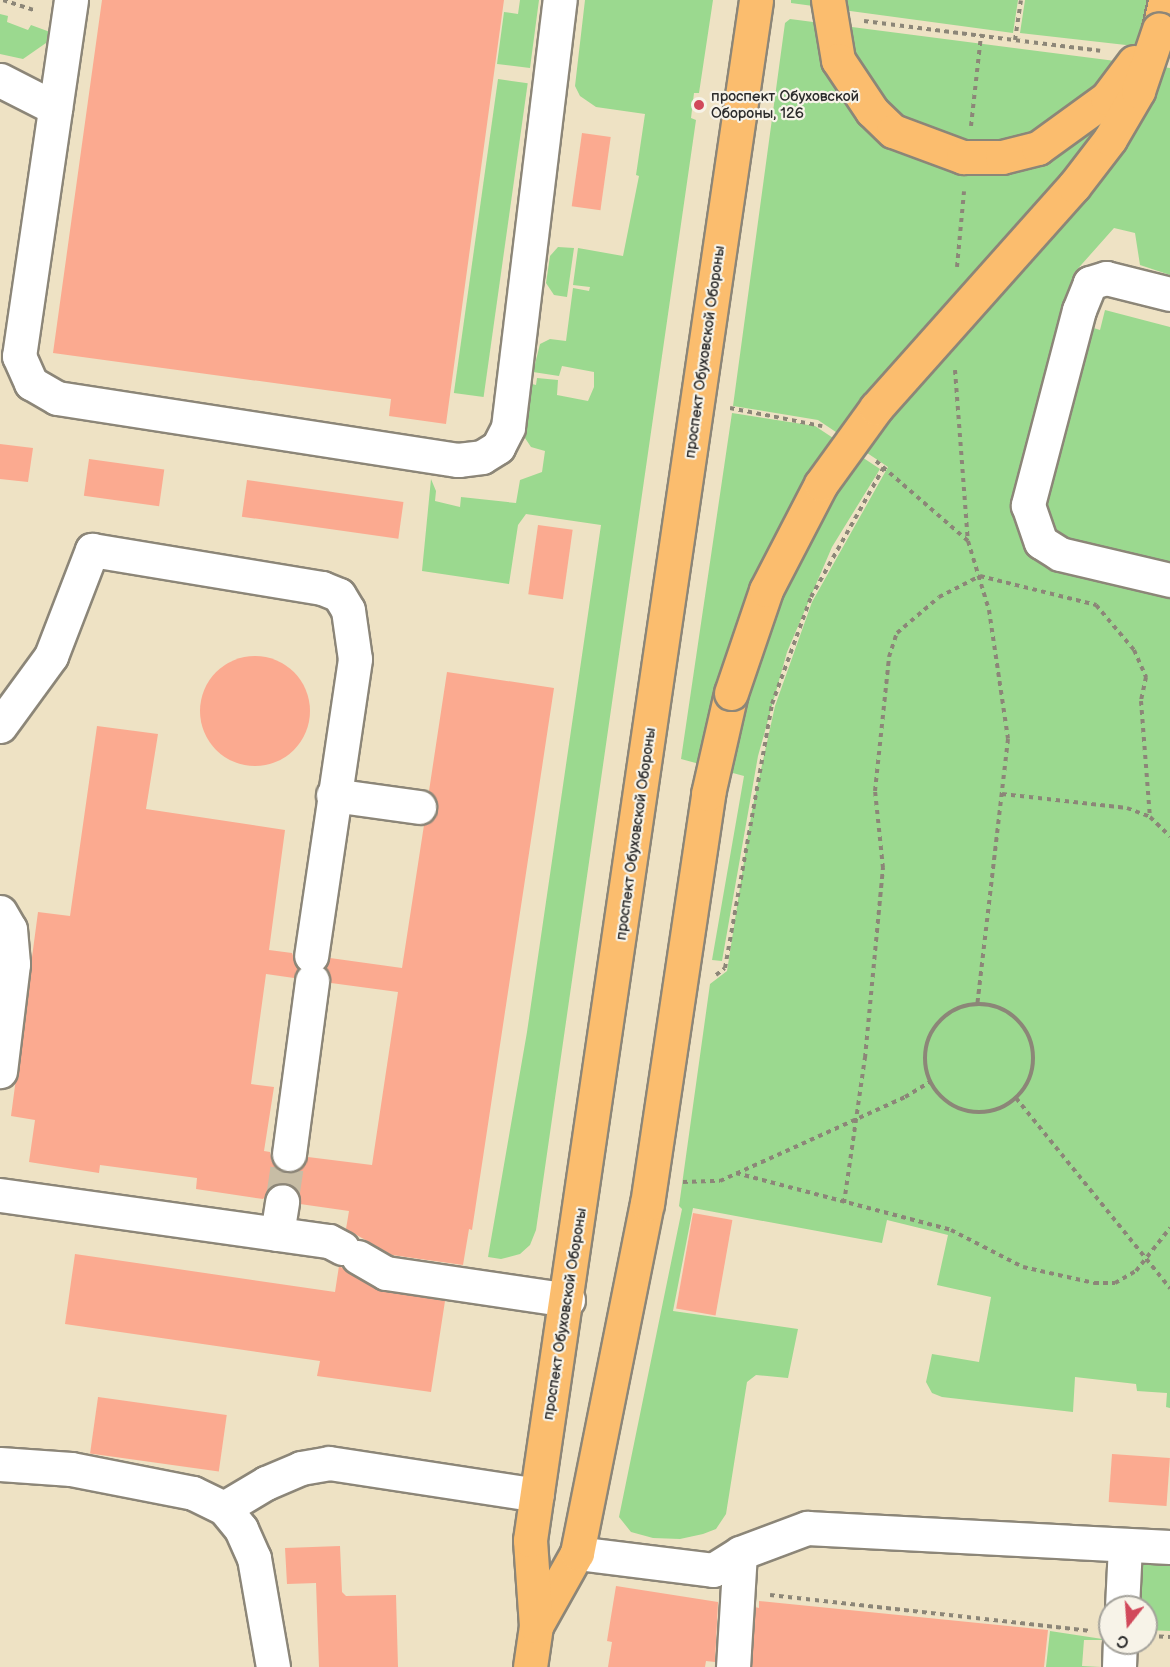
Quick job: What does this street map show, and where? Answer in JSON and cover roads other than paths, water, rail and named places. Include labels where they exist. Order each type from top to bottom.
[{"type":"main road","name":"проспект Обуховской Обороны","points":[[530,1667],[536,1626],[530,1540],[568,1300],[756,0]]},
{"type":"main road","points":[[828,0],[838,60],[872,111],[893,131],[963,157],[1002,158],[1038,148],[1066,131],[1107,98],[1162,15]]},
{"type":"main road","points":[[536,1626],[577,1553],[647,1204],[708,794],[730,693],[766,590],[821,484],[876,408],[1074,186],[1110,139],[1138,91],[1162,15]]},
{"type":"lane","points":[[71,0],[20,356],[31,383],[57,398],[458,460],[482,458],[498,447],[508,427],[560,0]]},
{"type":"lane","points":[[0,80],[55,108]]},
{"type":"lane","points":[[1170,294],[1106,278],[1090,283],[1079,310],[1028,505],[1041,542],[1060,554],[1170,580]]},
{"type":"lane","points":[[0,726],[51,656],[92,550],[322,588],[339,596],[348,610],[355,659],[333,795],[289,1154]]},
{"type":"lane","points":[[333,795],[419,807]]},
{"type":"lane","points":[[0,912],[10,929],[13,964],[0,1071]]},
{"type":"lane","points":[[0,1195],[329,1241],[386,1273],[568,1300]]},
{"type":"lane","points":[[278,1234],[282,1201]]},
{"type":"lane","points":[[224,1508],[266,1483],[301,1468],[329,1463],[537,1495]]},
{"type":"lane","points":[[0,1464],[71,1469],[193,1493],[224,1508],[241,1529],[254,1558],[273,1667]]},
{"type":"lane","points":[[577,1553],[713,1570],[740,1553],[807,1528],[1170,1547]]},
{"type":"lane","points":[[1123,1595],[1125,1545]]},
{"type":"lane","points":[[733,1667],[740,1592],[740,1553]]},
{"type":"tunnel","points":[[282,1201],[289,1154]]},
{"type":"place","name":"проспект Обуховской Обороны, 126","points":[[699,105]]}]
